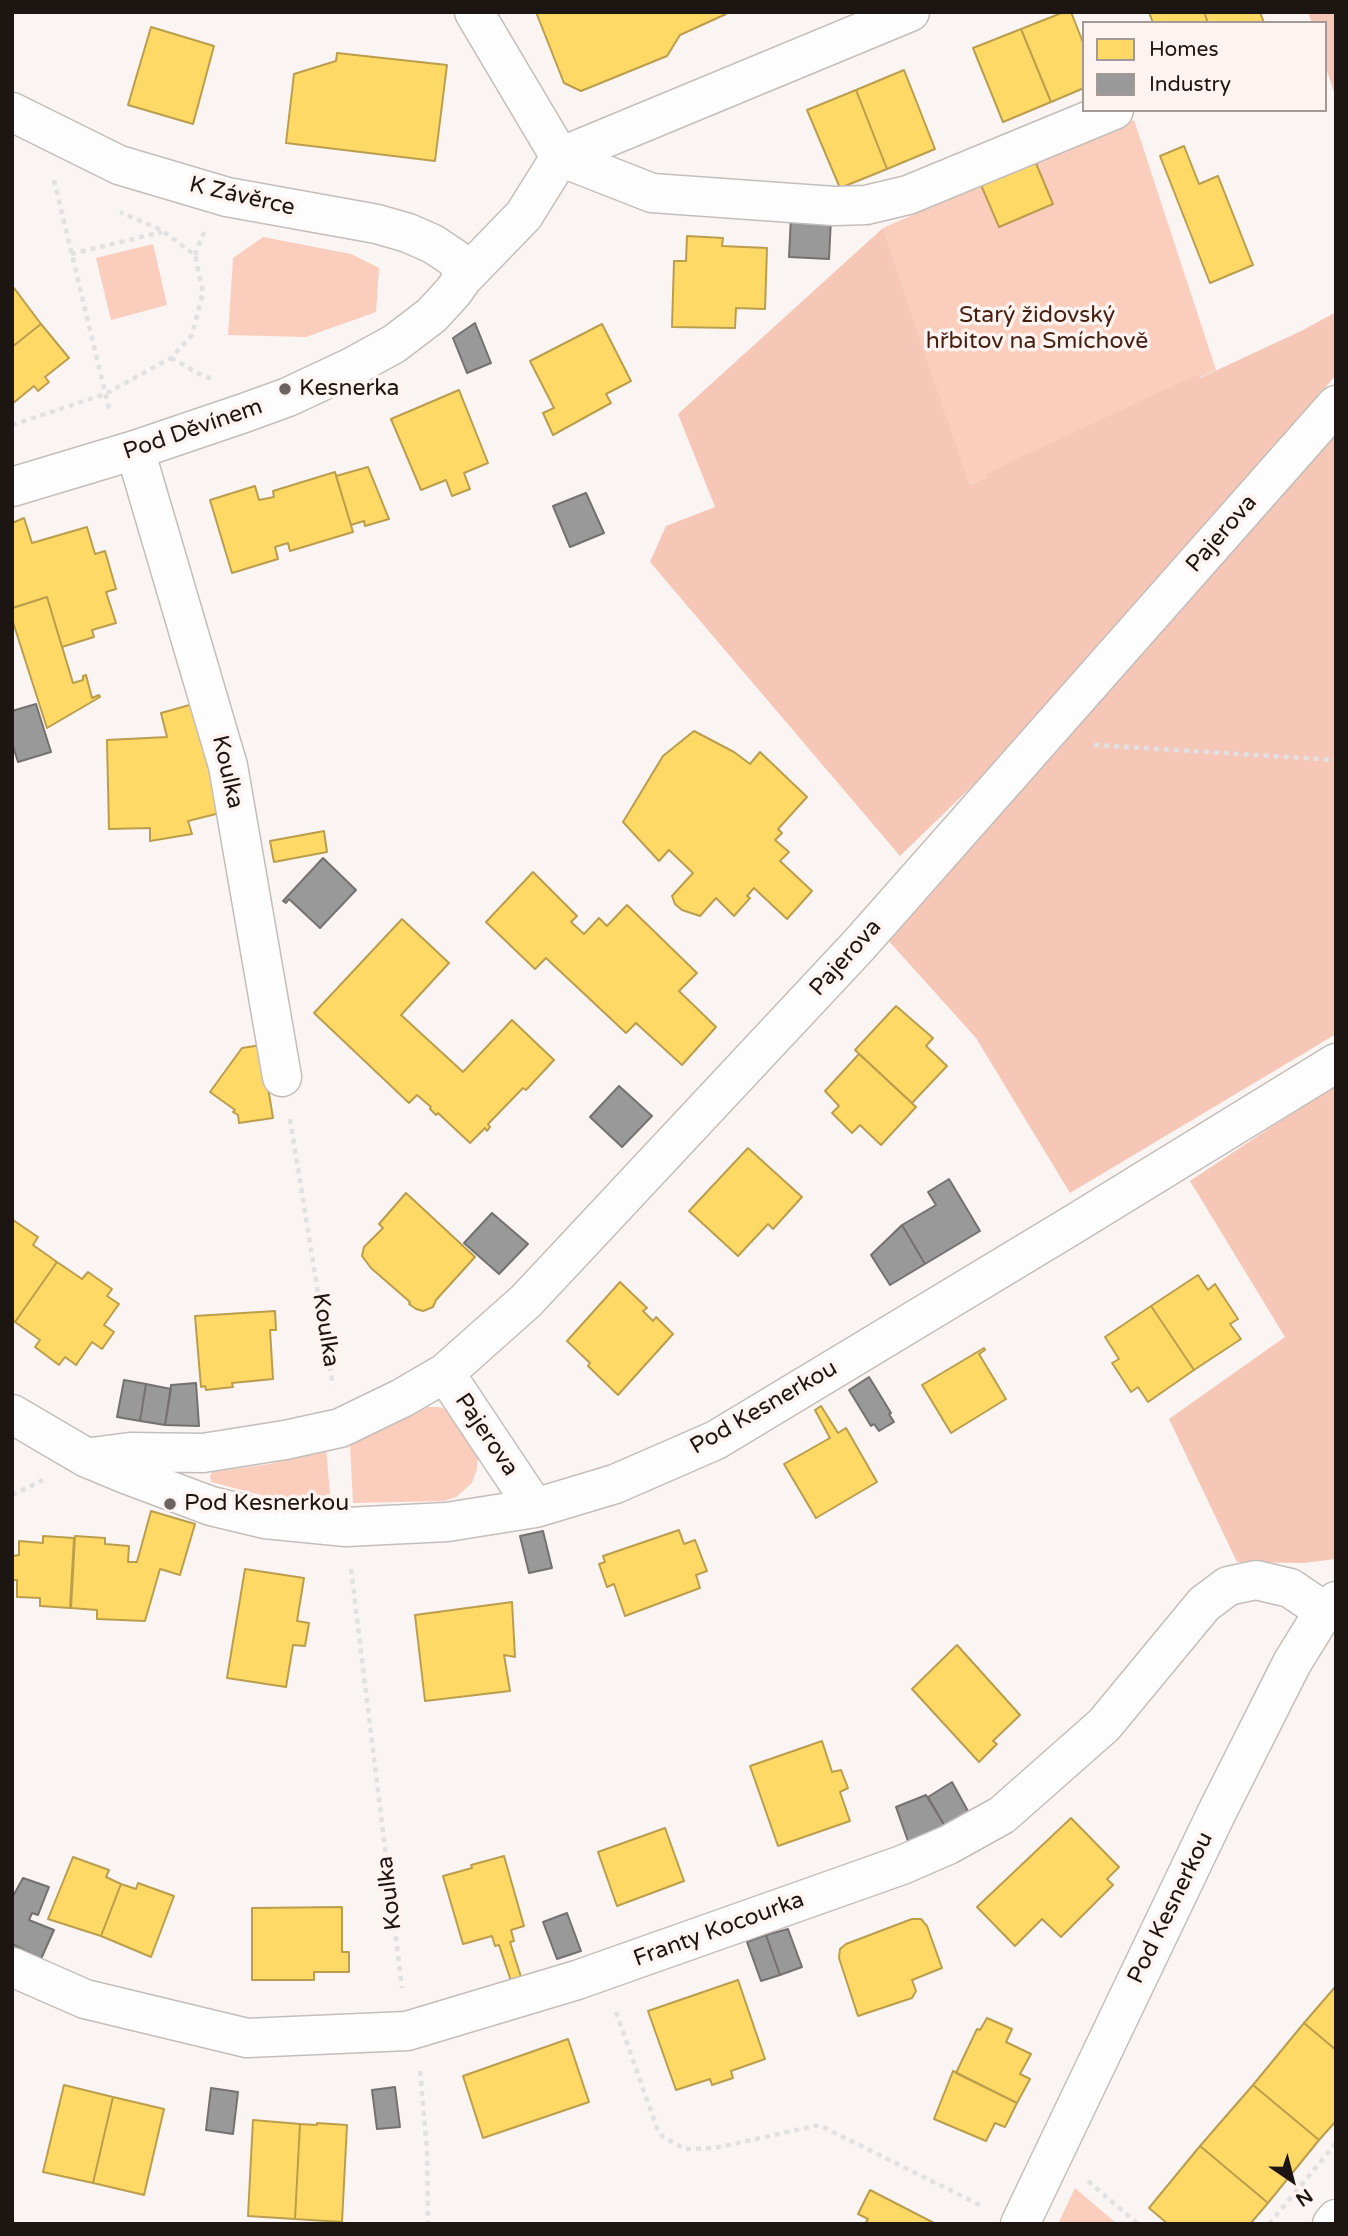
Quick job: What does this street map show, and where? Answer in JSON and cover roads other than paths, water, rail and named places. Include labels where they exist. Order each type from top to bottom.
[{"type":"street","points":[[474,12],[560,157],[652,193],[834,206],[866,205],[908,195],[1109,112]]},
{"type":"street","points":[[560,157],[910,12]]},
{"type":"street","name":"K Závěrce","points":[[12,112],[119,165],[227,197],[377,224],[408,233],[433,244],[454,258],[461,267],[463,278]]},
{"type":"street","name":"Pod Děvínem","points":[[12,487],[129,452],[288,397],[394,344],[432,315],[463,278],[524,215],[560,157]]},
{"type":"street","name":"Pajerova","points":[[535,1508],[445,1373],[526,1301],[859,945],[1336,405]]},
{"type":"street","name":"Koulka","points":[[129,452],[228,766],[282,1077]]},
{"type":"street","name":"Pod Kesnerkou","points":[[12,1414],[87,1458],[172,1493],[265,1519],[346,1527],[447,1522],[535,1508],[615,1484],[716,1440],[1058,1234],[1336,1062]]},
{"type":"street","points":[[87,1458],[130,1452],[203,1453],[340,1428],[402,1398],[445,1373]]},
{"type":"street","name":"Franty Kocourka","points":[[12,1967],[85,1999],[247,2038],[407,2031],[602,1972],[902,1865],[948,1845],[1002,1815],[1104,1725],[1204,1604],[1228,1587],[1256,1580],[1290,1588],[1330,1606]]},
{"type":"street","name":"Pod Kesnerkou","points":[[1003,2216],[1217,1812],[1292,1663],[1330,1606]]},
{"type":"street","points":[[1332,2224],[1336,2219]]},
{"type":"place","name":"Kesnerka","points":[[285,389]]},
{"type":"place","name":"Pod Kesnerkou","points":[[170,1504]]},
{"type":"park label","name":"Starý židovský hřbitov na Smíchově","points":[[1037,329]]}]
